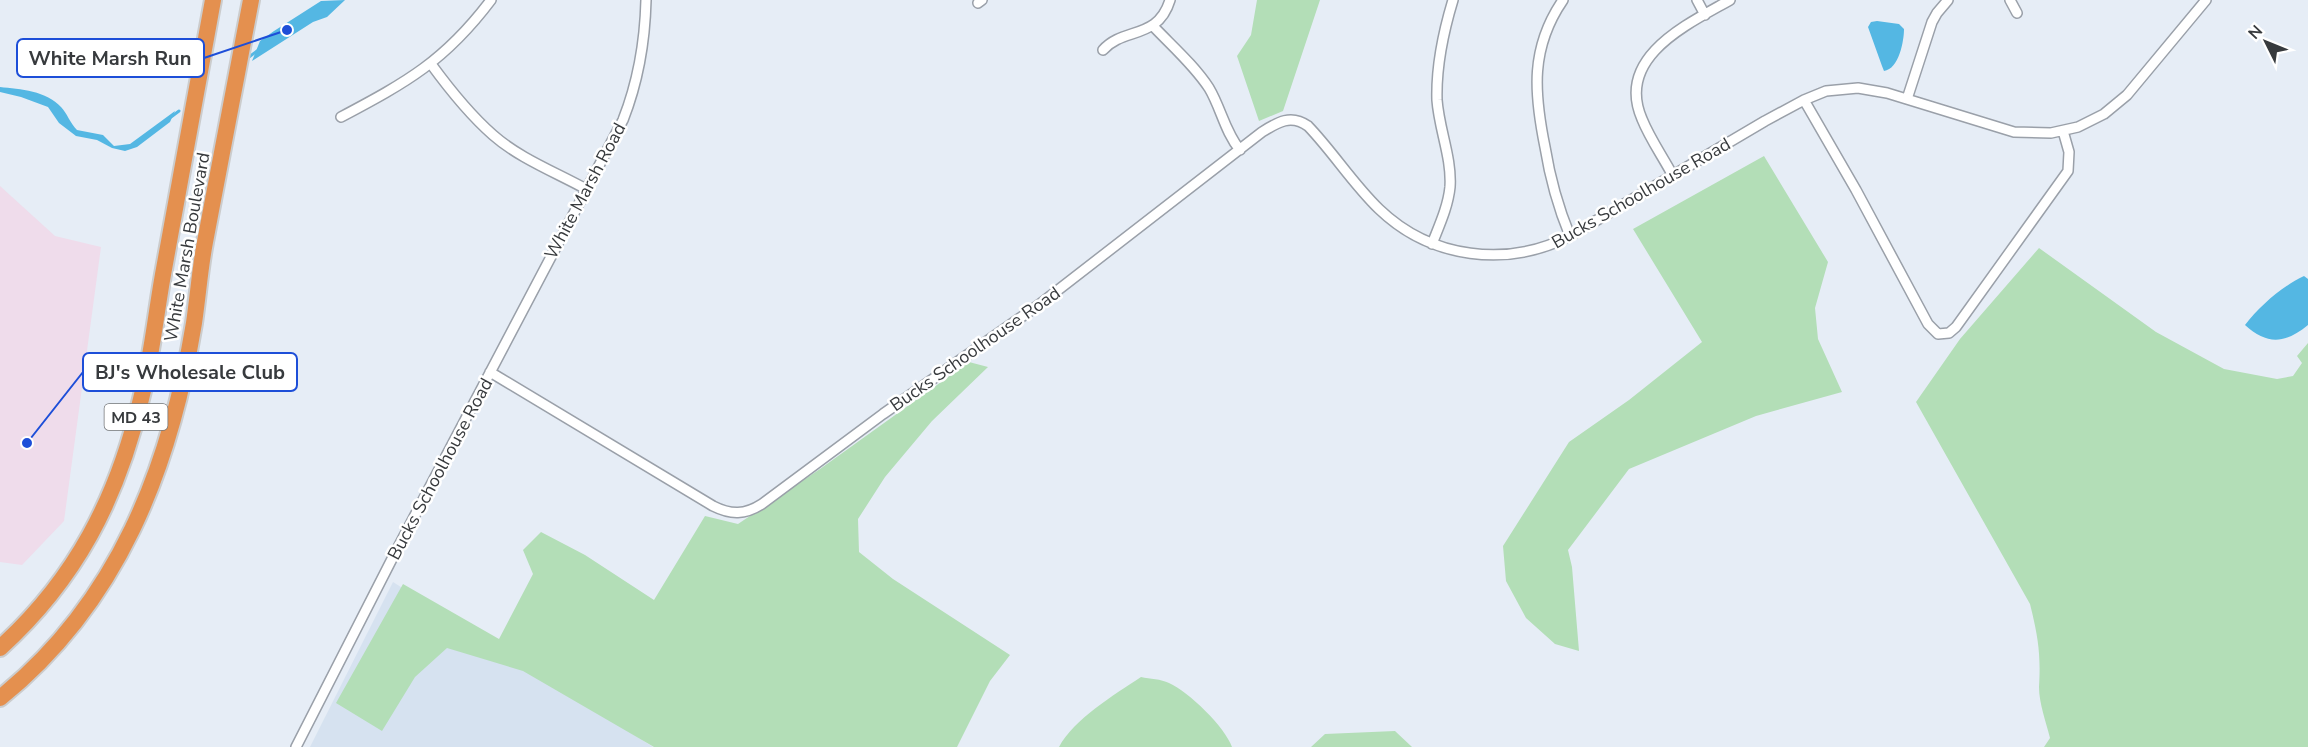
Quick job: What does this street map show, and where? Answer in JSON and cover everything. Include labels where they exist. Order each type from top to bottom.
[{"type":"highway","name":"White Marsh Boulevard","points":[[0,698],[38,664],[85,609],[120,555],[155,480],[171,427],[188,356],[205,244],[250,0]]},
{"type":"highway","name":"White Marsh Boulevard","points":[[0,648],[24,627],[54,592],[72,566],[93,531],[125,458],[141,399],[150,353],[213,2]]},
{"type":"street","points":[[341,117],[394,89],[431,64],[472,25],[491,0]]},
{"type":"street","name":"White Marsh Road","points":[[490,372],[585,189],[624,120],[641,52],[646,0]]},
{"type":"street","points":[[1103,50],[1112,41],[1138,34],[1153,26],[1162,16],[1170,0]]},
{"type":"street","points":[[1432,244],[1443,218],[1450,186],[1448,157],[1437,102],[1437,81],[1440,51],[1454,0]]},
{"type":"street","points":[[1563,0],[1543,38],[1537,73],[1537,94],[1538,113],[1548,163],[1559,210],[1570,236]]},
{"type":"street","points":[[1697,0],[1705,15]]},
{"type":"street","points":[[1673,176],[1642,119],[1638,108],[1638,85],[1646,61],[1659,45],[1730,0]]},
{"type":"street","points":[[1907,99],[1932,22],[1948,0]]},
{"type":"street","points":[[2010,0],[2017,13]]},
{"type":"street","name":"Bucks Schoolhouse Road","points":[[296,747],[490,372],[713,506],[733,513],[747,512],[762,504],[892,407],[1040,304],[1278,122],[1289,119],[1304,123],[1381,211],[1407,231],[1432,244],[1467,253],[1494,255],[1541,249],[1570,236],[1804,100],[1826,91],[1848,88],[1873,90],[2004,130],[2026,134],[2063,131],[2094,120],[2115,107],[2139,83],[2206,0]]},
{"type":"street","points":[[1153,26],[1191,65],[1209,88],[1233,142],[1240,150]]},
{"type":"street","points":[[431,64],[456,98],[494,136],[520,154],[585,189]]},
{"type":"street","points":[[1804,100],[1856,190],[1928,324],[1938,334],[1949,333],[1956,327],[2062,181],[2069,165],[2069,152],[2063,131]]},
{"type":"shaded area","points":[[0,186],[55,236],[101,247],[64,521],[22,565],[0,562]]},
{"type":"shaded area","points":[[393,582],[653,747],[310,747]]},
{"type":"green space","points":[[1257,0],[1320,0],[1283,111],[1259,121],[1237,56],[1251,35]]},
{"type":"green space","points":[[1764,156],[1828,262],[1815,308],[1818,339],[1842,392],[1756,416],[1629,469],[1568,550],[1572,567],[1579,651],[1555,644],[1526,618],[1506,581],[1503,546],[1569,442],[1629,400],[1702,342],[1633,229]]},
{"type":"green space","points":[[2039,248],[2156,332],[2224,369],[2277,379],[2293,376],[2302,363],[2297,356],[2308,343],[2308,747],[2044,747],[2050,738],[2040,699],[2038,645],[2030,604],[1916,402],[1960,339]]},
{"type":"green space","points":[[969,362],[988,367],[932,421],[885,477],[858,519],[859,552],[893,579],[1010,655],[990,681],[957,747],[654,747],[523,671],[447,648],[415,677],[382,731],[336,703],[403,584],[499,639],[533,574],[523,550],[541,532],[585,555],[654,600],[705,516],[738,524],[820,469]]},
{"type":"green space","points":[[1141,677],[1166,682],[1186,694],[1214,720],[1232,747],[1059,747],[1084,717]]},
{"type":"green space","points":[[1395,731],[1412,747],[1311,747],[1325,734]]},
{"type":"water","points":[[345,0],[327,17],[313,22],[252,61],[260,41],[274,31],[321,1]]},
{"type":"water","points":[[1871,22],[1899,24],[1904,29],[1902,47],[1897,60],[1884,71],[1868,27]]},
{"type":"water","points":[[0,87],[33,92],[48,97],[61,107],[77,130],[103,135],[114,146],[130,144],[175,111],[170,122],[137,147],[125,151],[112,148],[97,140],[76,136],[59,123],[48,107],[0,92]]},
{"type":"water","points":[[2304,276],[2308,279],[2308,325],[2292,336],[2276,340],[2261,336],[2245,325],[2272,298]]},
{"type":"waterway","points":[[249,57],[257,51]]},
{"type":"waterway","points":[[171,117],[179,111]]},
{"type":"place","name":"White Marsh Run","points":[[287,30]]},
{"type":"place","name":"BJ's Wholesale Club","points":[[27,443]]}]
